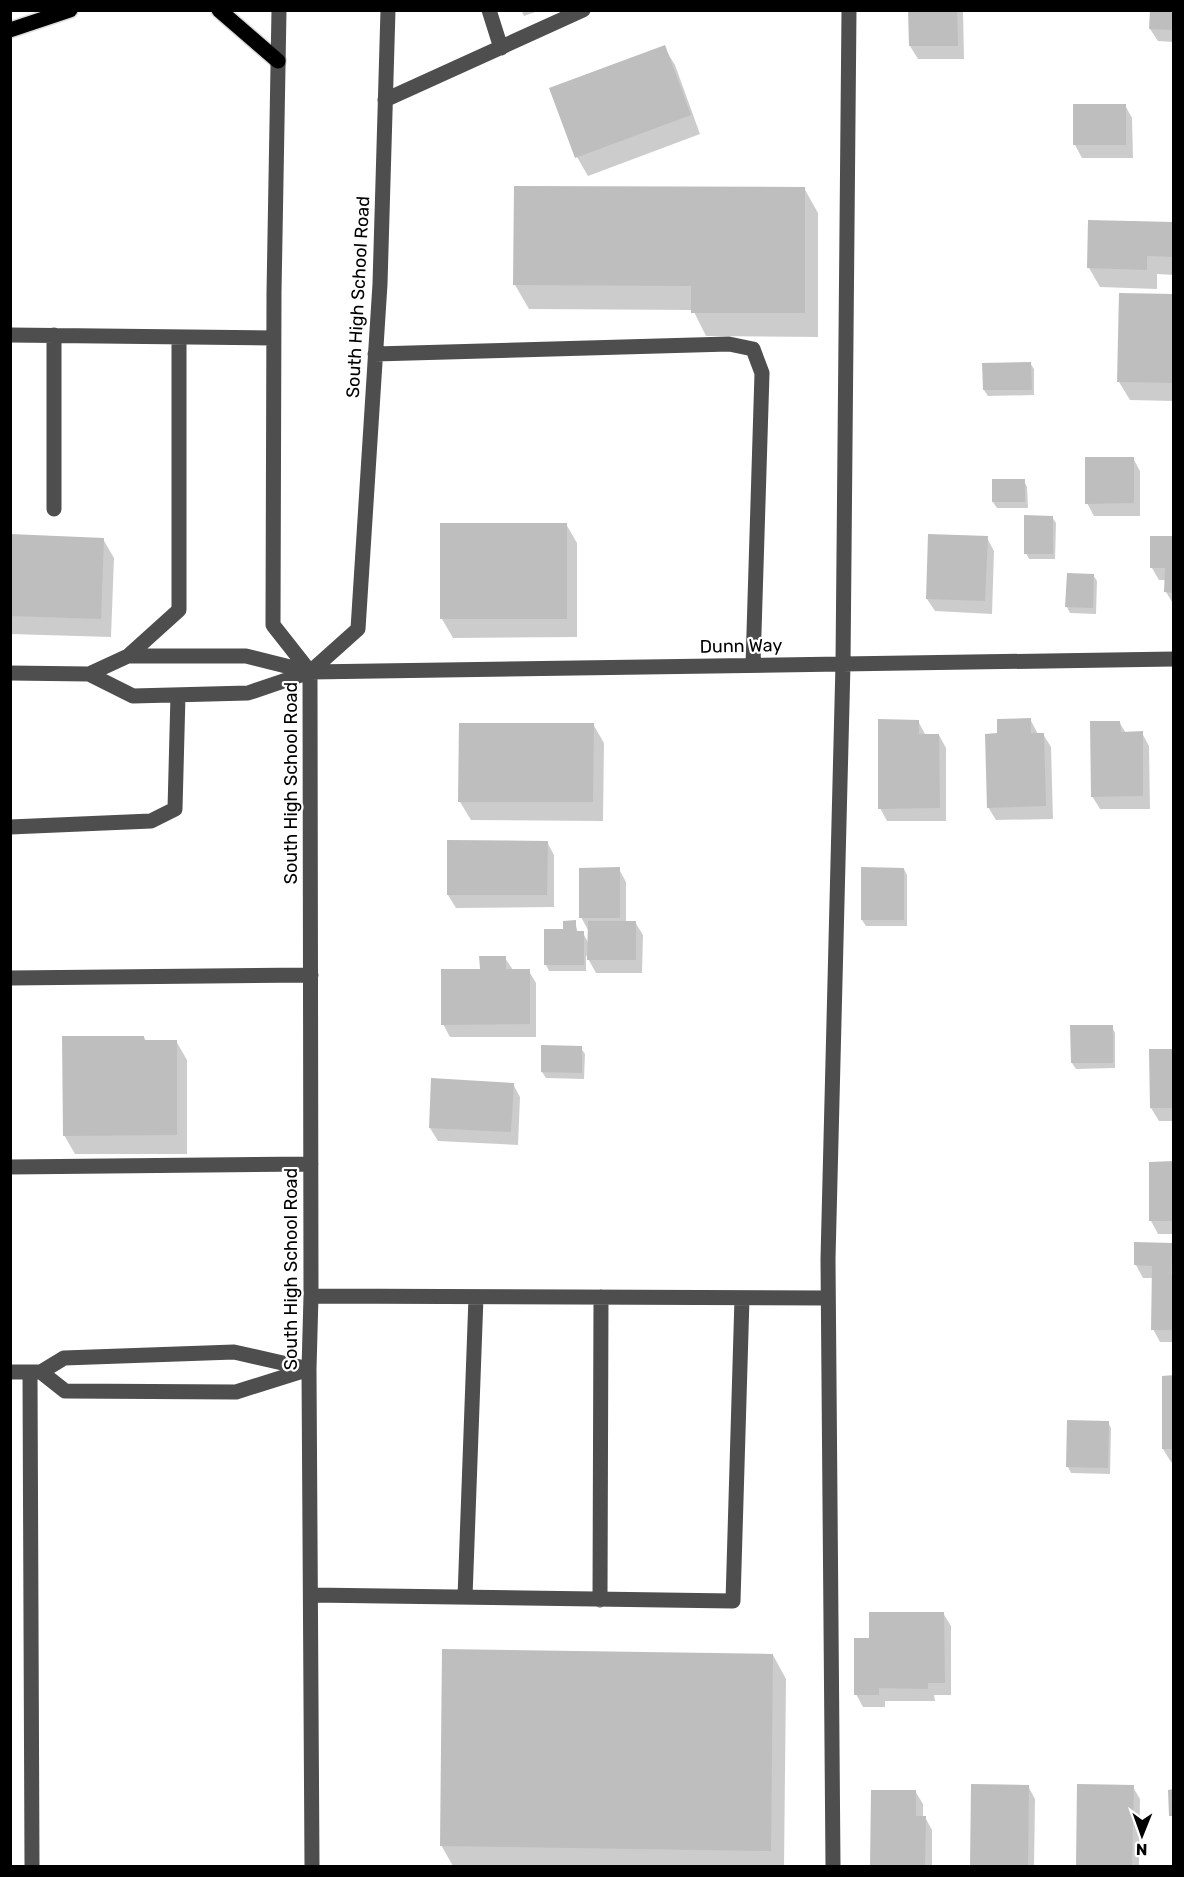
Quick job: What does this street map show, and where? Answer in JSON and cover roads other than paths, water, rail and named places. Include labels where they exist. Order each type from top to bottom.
[{"type":"main road","points":[[10,30],[70,10]]},
{"type":"main road","points":[[219,10],[278,62]]},
{"type":"street","name":"South High School Road","points":[[279,10],[273,338],[273,625],[310,672],[311,1296],[309,1369],[312,1866]]},
{"type":"street","name":"South High School Road","points":[[310,672],[358,629],[380,284],[388,10]]},
{"type":"street","points":[[489,10],[501,48]]},
{"type":"street","points":[[385,100],[501,48],[563,15],[583,10]]},
{"type":"street","points":[[833,1866],[828,1298],[835,922],[843,663],[849,10]]},
{"type":"street","points":[[10,335],[273,338]]},
{"type":"street","points":[[54,335],[54,509]]},
{"type":"street","points":[[10,673],[88,674],[128,656],[179,610],[180,337]]},
{"type":"street","points":[[375,354],[729,344],[753,349],[762,373],[753,665]]},
{"type":"street","points":[[128,656],[246,656],[310,672]]},
{"type":"street","name":"Dunn Way","points":[[310,672],[1173,659]]},
{"type":"street","points":[[88,674],[133,696],[248,693],[310,672]]},
{"type":"street","points":[[16,827],[151,821],[175,809],[178,695]]},
{"type":"street","points":[[10,978],[310,975]]},
{"type":"street","points":[[10,1167],[311,1164]]},
{"type":"street","points":[[311,1296],[828,1298]]},
{"type":"street","points":[[465,1597],[476,1297]]},
{"type":"street","points":[[600,1600],[601,1297]]},
{"type":"street","points":[[312,1595],[733,1601],[742,1298]]},
{"type":"street","points":[[10,1372],[36,1372],[64,1358],[234,1352],[309,1369]]},
{"type":"street","points":[[36,1372],[65,1391],[236,1392],[309,1369]]},
{"type":"street","points":[[32,1866],[36,1372]]}]
